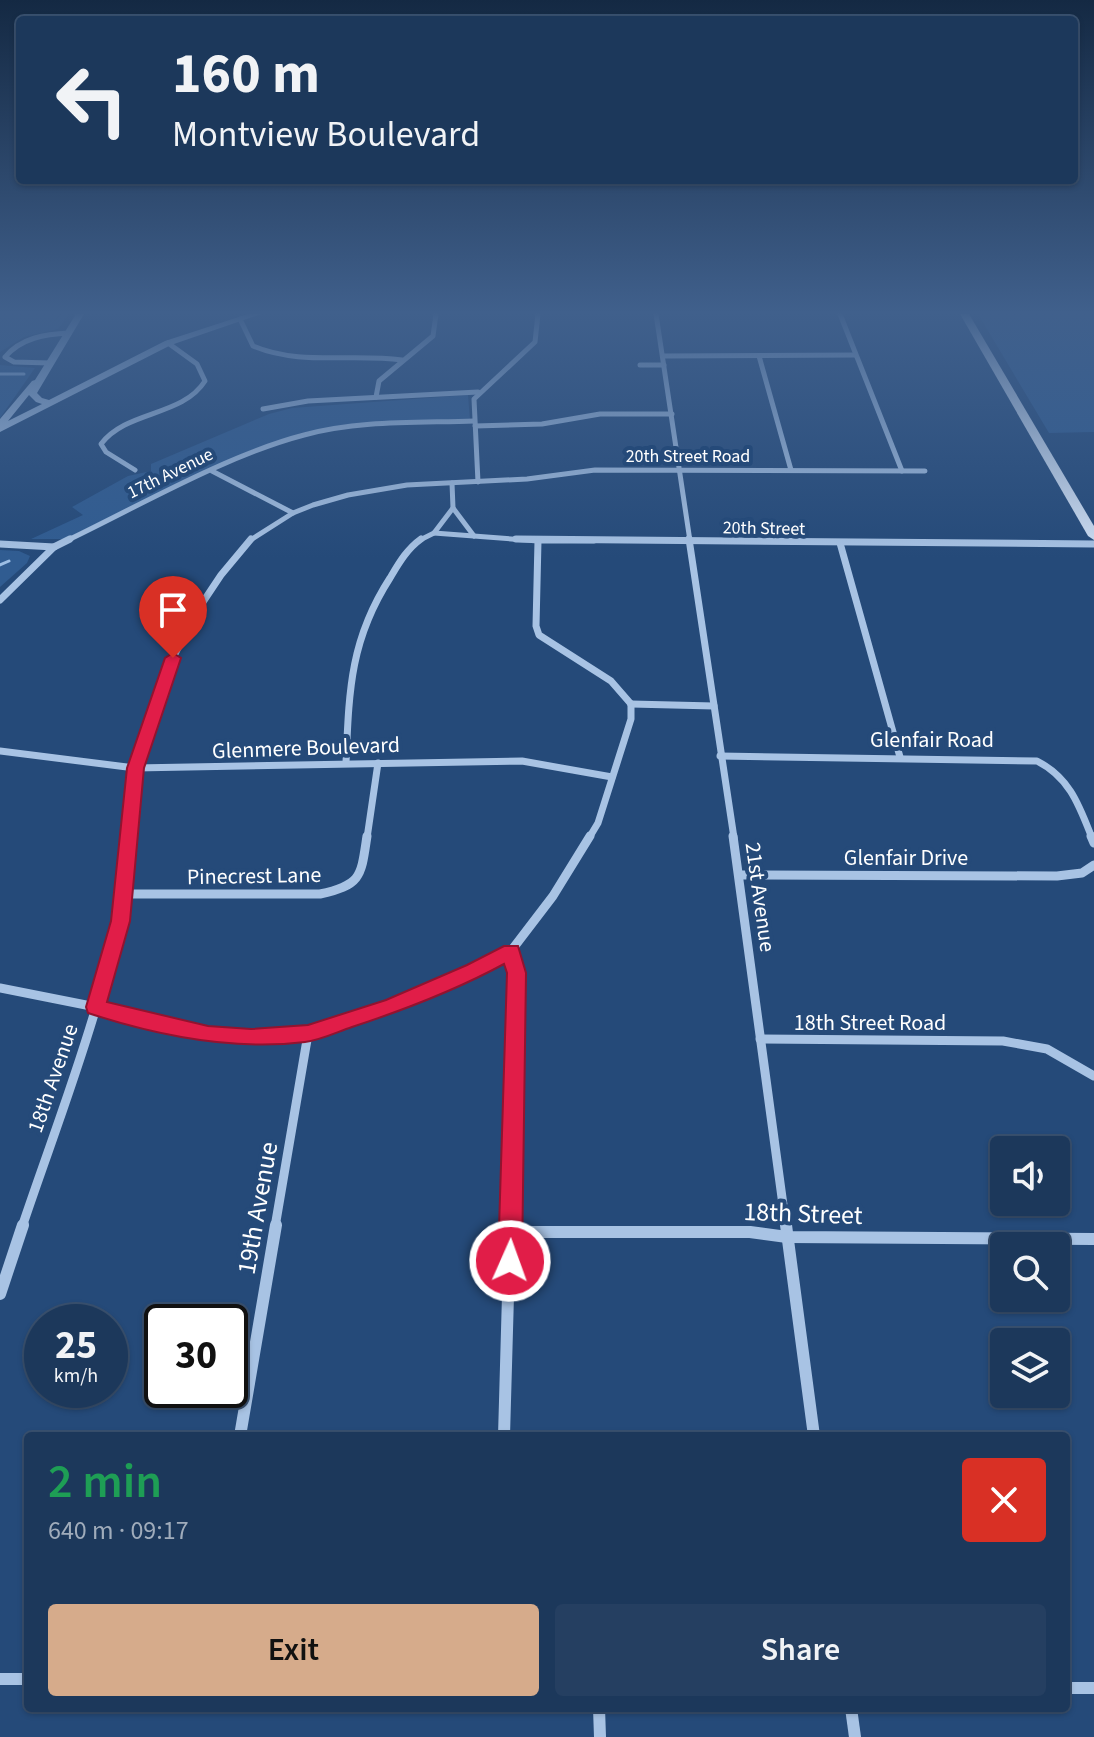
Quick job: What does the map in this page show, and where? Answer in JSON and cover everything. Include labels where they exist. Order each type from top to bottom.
[{"type":"main road","points":[[1011,395],[1094,536]]},
{"type":"street","points":[[0,427],[27,395]]},
{"type":"street","points":[[33,395],[49,403]]},
{"type":"street","points":[[0,427],[65,395]]},
{"type":"street","points":[[135,470],[106,452],[101,444],[103,437],[117,426],[182,403],[190,395]]},
{"type":"street","points":[[263,409],[292,403],[416,395]]},
{"type":"street","points":[[476,395],[474,424],[478,482]]},
{"type":"street","name":"21st Avenue","points":[[669,395],[739,875],[813,1432]]},
{"type":"street","points":[[770,395],[791,470]]},
{"type":"street","points":[[871,395],[902,471]]},
{"type":"street","name":"17th Avenue","points":[[0,600],[54,547],[283,440],[369,425],[542,424],[600,414],[672,414]]},
{"type":"street","name":"20th Street Road","points":[[452,483],[595,470],[925,471]]},
{"type":"street","points":[[212,471],[293,513]]},
{"type":"street","points":[[452,483],[453,508],[474,536]]},
{"type":"street","name":"18th Avenue","points":[[0,1294],[109,967],[125,894],[135,768],[173,658],[195,614],[237,553],[252,538],[293,513],[371,490],[452,483]]},
{"type":"street","points":[[346,763],[350,680],[364,627],[391,571],[418,541],[434,533],[453,508]]},
{"type":"street","name":"20th Street","points":[[434,533],[538,541],[1094,544]]},
{"type":"street","points":[[0,988],[215,1035],[308,1034],[393,1006],[474,971],[511,951],[553,896],[598,823],[631,719],[631,704],[622,690],[539,635],[536,626],[538,541]]},
{"type":"street","points":[[840,543],[900,757]]},
{"type":"street","points":[[0,544],[54,547]]},
{"type":"street","points":[[631,704],[714,706]]},
{"type":"street","name":"Glenmere Boulevard","points":[[0,751],[135,768],[522,761],[612,777]]},
{"type":"street","name":"Glenfair Road","points":[[720,756],[1018,758],[1048,765],[1068,781],[1094,843]]},
{"type":"street","name":"Pinecrest Lane","points":[[125,894],[320,894],[347,888],[362,870],[378,763]]},
{"type":"street","name":"Glenfair Drive","points":[[739,875],[1072,874],[1082,873],[1094,865]]},
{"type":"street","points":[[504,1432],[517,973],[511,951]]},
{"type":"street","name":"19th Avenue","points":[[241,1432],[308,1034]]},
{"type":"street","name":"18th Street Road","points":[[760,1039],[1003,1041],[1047,1049],[1094,1076]]},
{"type":"street","name":"18th Street","points":[[511,1232],[750,1232],[787,1237],[1094,1239]]},
{"type":"street","points":[[0,1679],[24,1679]]},
{"type":"street","points":[[1070,1688],[1094,1688]]},
{"type":"street","points":[[599,1712],[600,1737]]},
{"type":"street","points":[[852,1712],[855,1737]]},
{"type":"shaded area","points":[[0,395],[16,395],[0,418]]},
{"type":"shaded area","points":[[468,395],[470,420],[344,425],[301,433],[246,452],[65,539],[31,539],[83,515],[72,507],[128,476],[151,471],[151,464],[269,414],[292,408]]},
{"type":"shaded area","points":[[1026,395],[1094,395],[1094,432],[1049,433]]},
{"type":"shaded area","points":[[0,550],[19,551],[30,556],[27,563],[0,587]]},
{"type":"waterway","points":[[0,565],[9,561]]},
{"type":"route","points":[[173,658],[135,768],[121,921],[96,1007],[143,1021],[208,1034],[251,1037],[308,1034],[393,1006],[474,971],[511,951],[517,973],[510,1261]]}]
